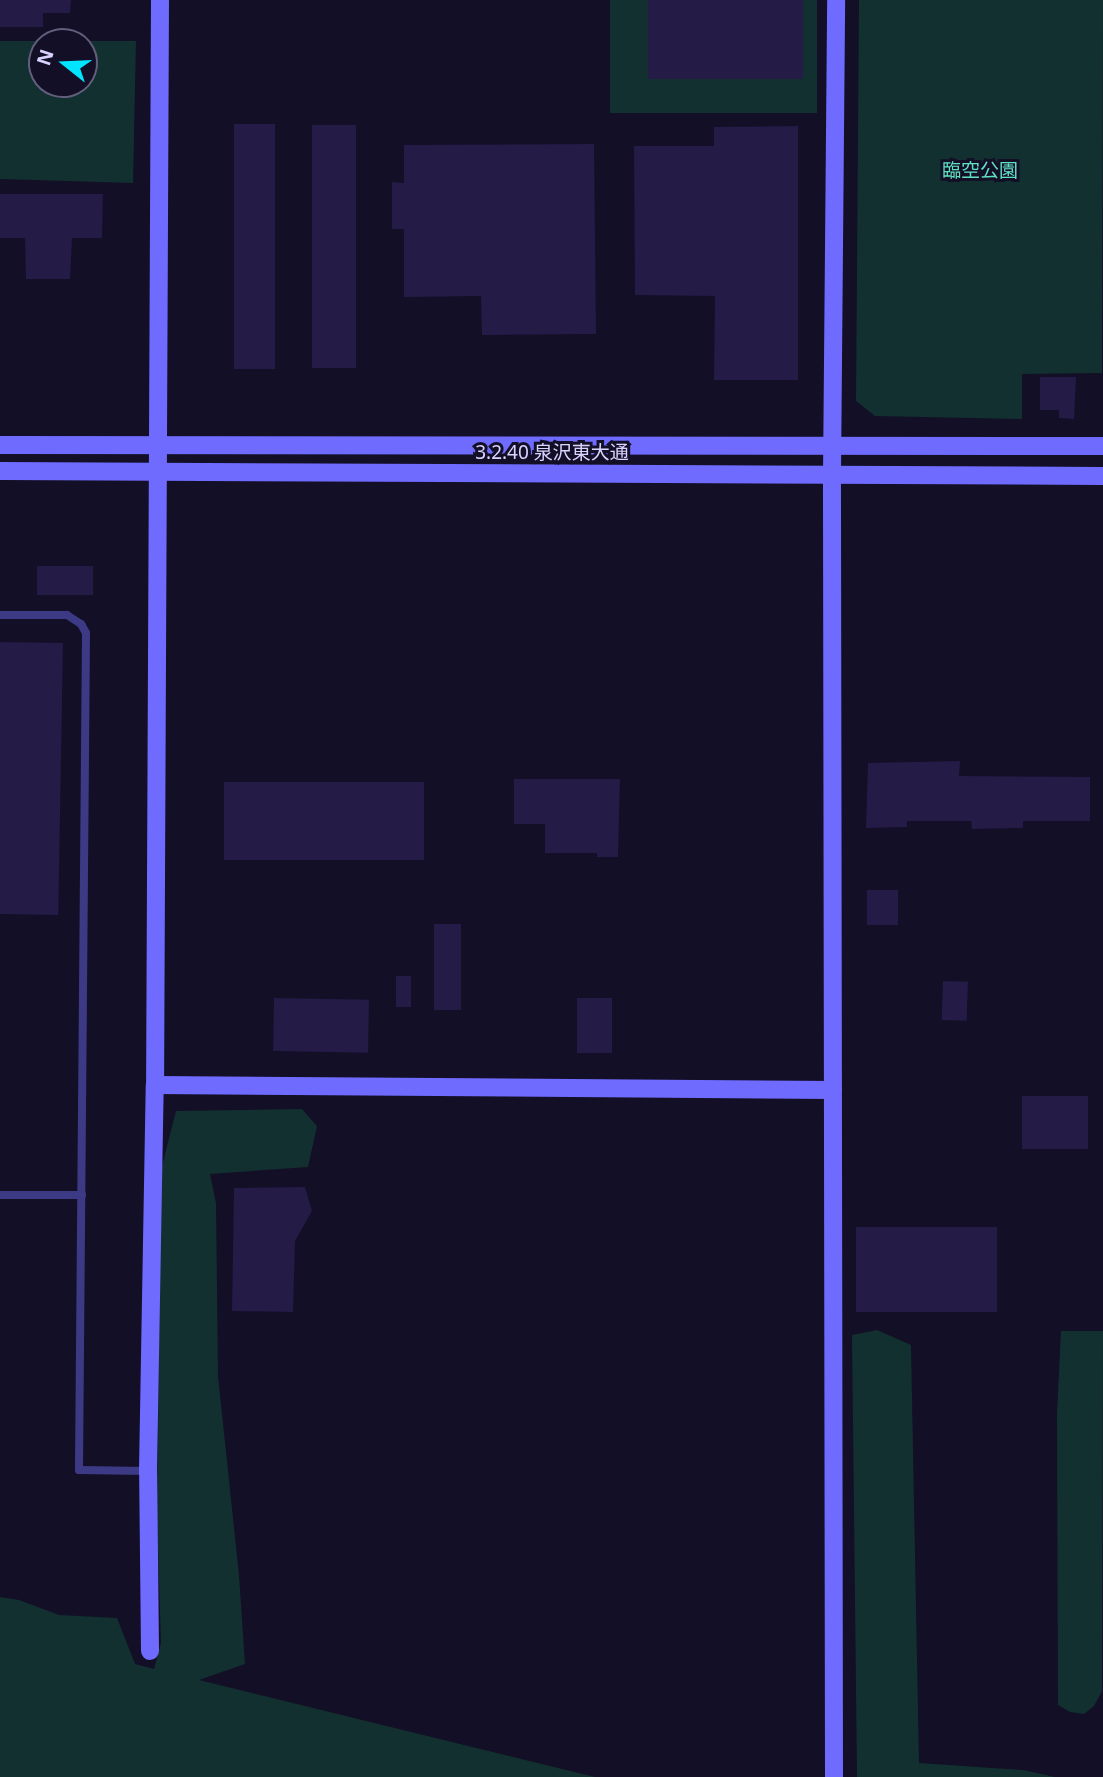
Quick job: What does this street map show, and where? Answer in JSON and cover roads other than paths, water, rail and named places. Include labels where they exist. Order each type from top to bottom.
[{"type":"street","points":[[150,1651],[148,1471],[155,1085],[160,0]]},
{"type":"street","points":[[834,1777],[832,476],[836,0]]},
{"type":"street","name":"3.2.40 泉沢東大通","points":[[0,445],[1103,446]]},
{"type":"street","name":"3.2.40 泉沢東大通","points":[[0,471],[1103,475]]},
{"type":"street","points":[[155,1085],[833,1090]]},
{"type":"lane","points":[[0,615],[67,615],[81,624],[86,633],[79,1469],[148,1471]]},
{"type":"lane","points":[[0,1195],[82,1195]]},
{"type":"park label","name":"臨空公園","points":[[980,171]]}]
